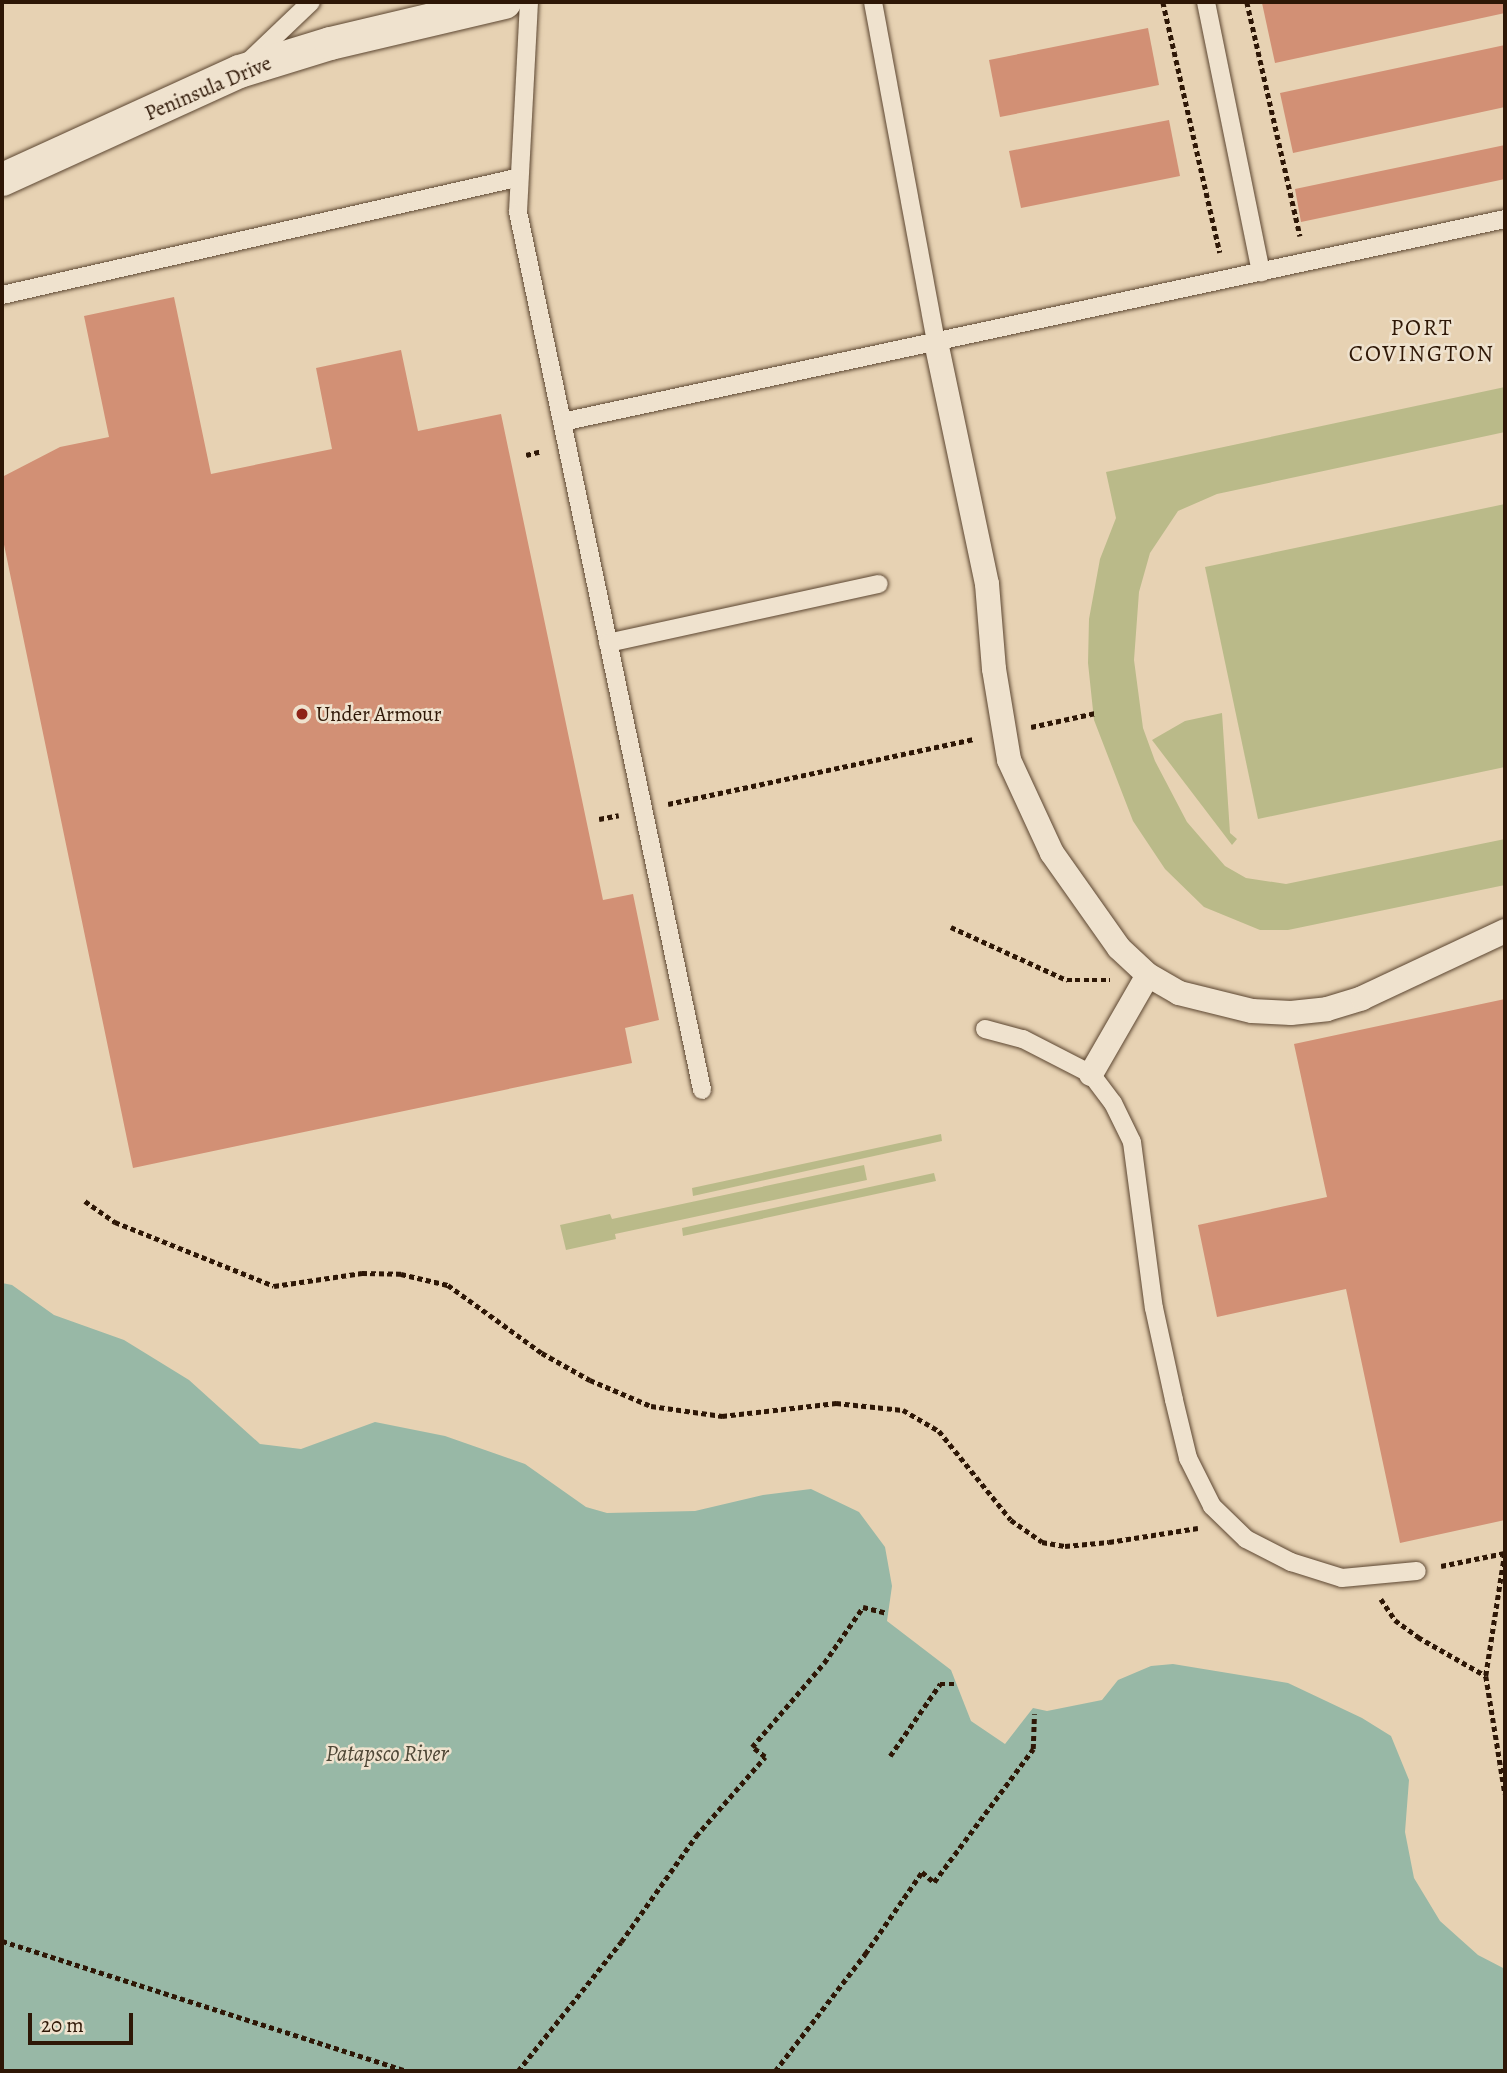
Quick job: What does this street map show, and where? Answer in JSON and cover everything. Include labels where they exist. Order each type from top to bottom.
[{"type":"street","name":"Peninsula Drive","points":[[2,178],[239,71],[330,43],[504,2]]},
{"type":"street","points":[[936,342],[987,584],[1003,733],[1026,804],[1052,853],[1086,907],[1148,975],[1179,993],[1252,1012],[1327,1009],[1362,998],[1505,930]]},
{"type":"street","points":[[1091,1074],[1148,975]]},
{"type":"lane","points":[[239,71],[311,2]]},
{"type":"lane","points":[[529,2],[516,178],[518,212],[702,1090]]},
{"type":"lane","points":[[873,2],[936,342]]},
{"type":"lane","points":[[1206,2],[1261,272]]},
{"type":"lane","points":[[2,295],[516,178]]},
{"type":"lane","points":[[562,422],[1505,219]]},
{"type":"lane","points":[[608,643],[879,584]]},
{"type":"lane","points":[[985,1029],[1023,1040],[1091,1074],[1113,1103],[1132,1142],[1154,1308],[1188,1458],[1212,1506],[1246,1539],[1290,1562],[1342,1578],[1417,1571]]},
{"type":"path","points":[[1163,2],[1226,279]]},
{"type":"path","points":[[1247,2],[1306,262]]},
{"type":"path","points":[[599,819],[1096,713]]},
{"type":"path","points":[[951,927],[1067,981],[1148,975]]},
{"type":"path","points":[[85,1201],[115,1222],[274,1286],[375,1273],[448,1284],[542,1353],[590,1380],[651,1406],[722,1416],[836,1403],[903,1410],[939,1431],[1011,1520],[1042,1542],[1109,1542],[1226,1520]]},
{"type":"path","points":[[1417,1571],[1505,1553],[1486,1675],[1505,1793]]},
{"type":"path","points":[[1368,1576],[1395,1620],[1486,1675]]},
{"type":"path","points":[[518,2071],[621,1942],[696,1836],[765,1757],[752,1747],[809,1682],[863,1607],[887,1613]]},
{"type":"path","points":[[890,1756],[940,1684],[956,1684]]},
{"type":"path","points":[[775,2071],[865,1954],[922,1872],[934,1882],[1033,1749],[1034,1714]]},
{"type":"path","points":[[2,1941],[406,2071]]},
{"type":"green space","points":[[1505,387],[1505,432],[1217,494],[1178,511],[1150,553],[1139,592],[1134,660],[1143,728],[1155,761],[1187,822],[1225,866],[1246,878],[1286,884],[1505,839],[1505,885],[1288,930],[1260,930],[1204,907],[1165,869],[1133,821],[1094,720],[1088,663],[1089,619],[1100,559],[1116,518],[1106,472]]},
{"type":"green space","points":[[1505,504],[1505,767],[1258,819],[1205,567]]},
{"type":"green space","points":[[1222,713],[1230,833],[1237,839],[1232,845],[1152,740],[1185,721]]},
{"type":"green space","points":[[941,1134],[942,1141],[693,1196],[692,1188]]},
{"type":"green space","points":[[864,1165],[867,1180],[615,1234],[616,1239],[566,1250],[560,1225],[610,1214],[612,1219]]},
{"type":"green space","points":[[934,1173],[936,1181],[683,1236],[682,1228]]},
{"type":"water","name":"Patapsco River","points":[[2,1283],[12,1285],[54,1315],[124,1340],[189,1380],[260,1444],[301,1449],[375,1422],[445,1436],[525,1464],[586,1507],[607,1513],[695,1511],[763,1495],[811,1489],[859,1512],[885,1547],[892,1586],[887,1621],[951,1670],[971,1721],[1005,1744],[1033,1708],[1047,1711],[1102,1700],[1118,1680],[1151,1666],[1173,1664],[1288,1683],[1362,1718],[1391,1736],[1409,1780],[1405,1832],[1414,1878],[1440,1921],[1478,1955],[1505,1969],[1505,2071],[2,2071]]},
{"type":"building","points":[[1504,2],[1505,13],[1275,63],[1262,3]]},
{"type":"building","points":[[1148,28],[1159,85],[1000,117],[989,60]]},
{"type":"building","points":[[1505,45],[1505,107],[1293,153],[1280,93]]},
{"type":"building","points":[[1169,120],[1180,176],[1021,208],[1009,151]]},
{"type":"building","points":[[1505,145],[1505,179],[1301,222],[1295,189]]},
{"type":"building","name":"Under Armour","points":[[174,297],[211,474],[332,449],[316,368],[401,350],[418,431],[501,414],[603,900],[633,894],[659,1020],[625,1028],[632,1063],[133,1168],[2,535],[2,477],[60,447],[109,437],[84,316]]},
{"type":"building","points":[[1505,999],[1505,1520],[1400,1543],[1346,1289],[1217,1317],[1198,1225],[1327,1197],[1294,1044]]},
{"type":"place","name":"Under Armour","points":[[302,714]]},
{"type":"district","name":"PORT COVINGTON","points":[[1422,341]]}]
